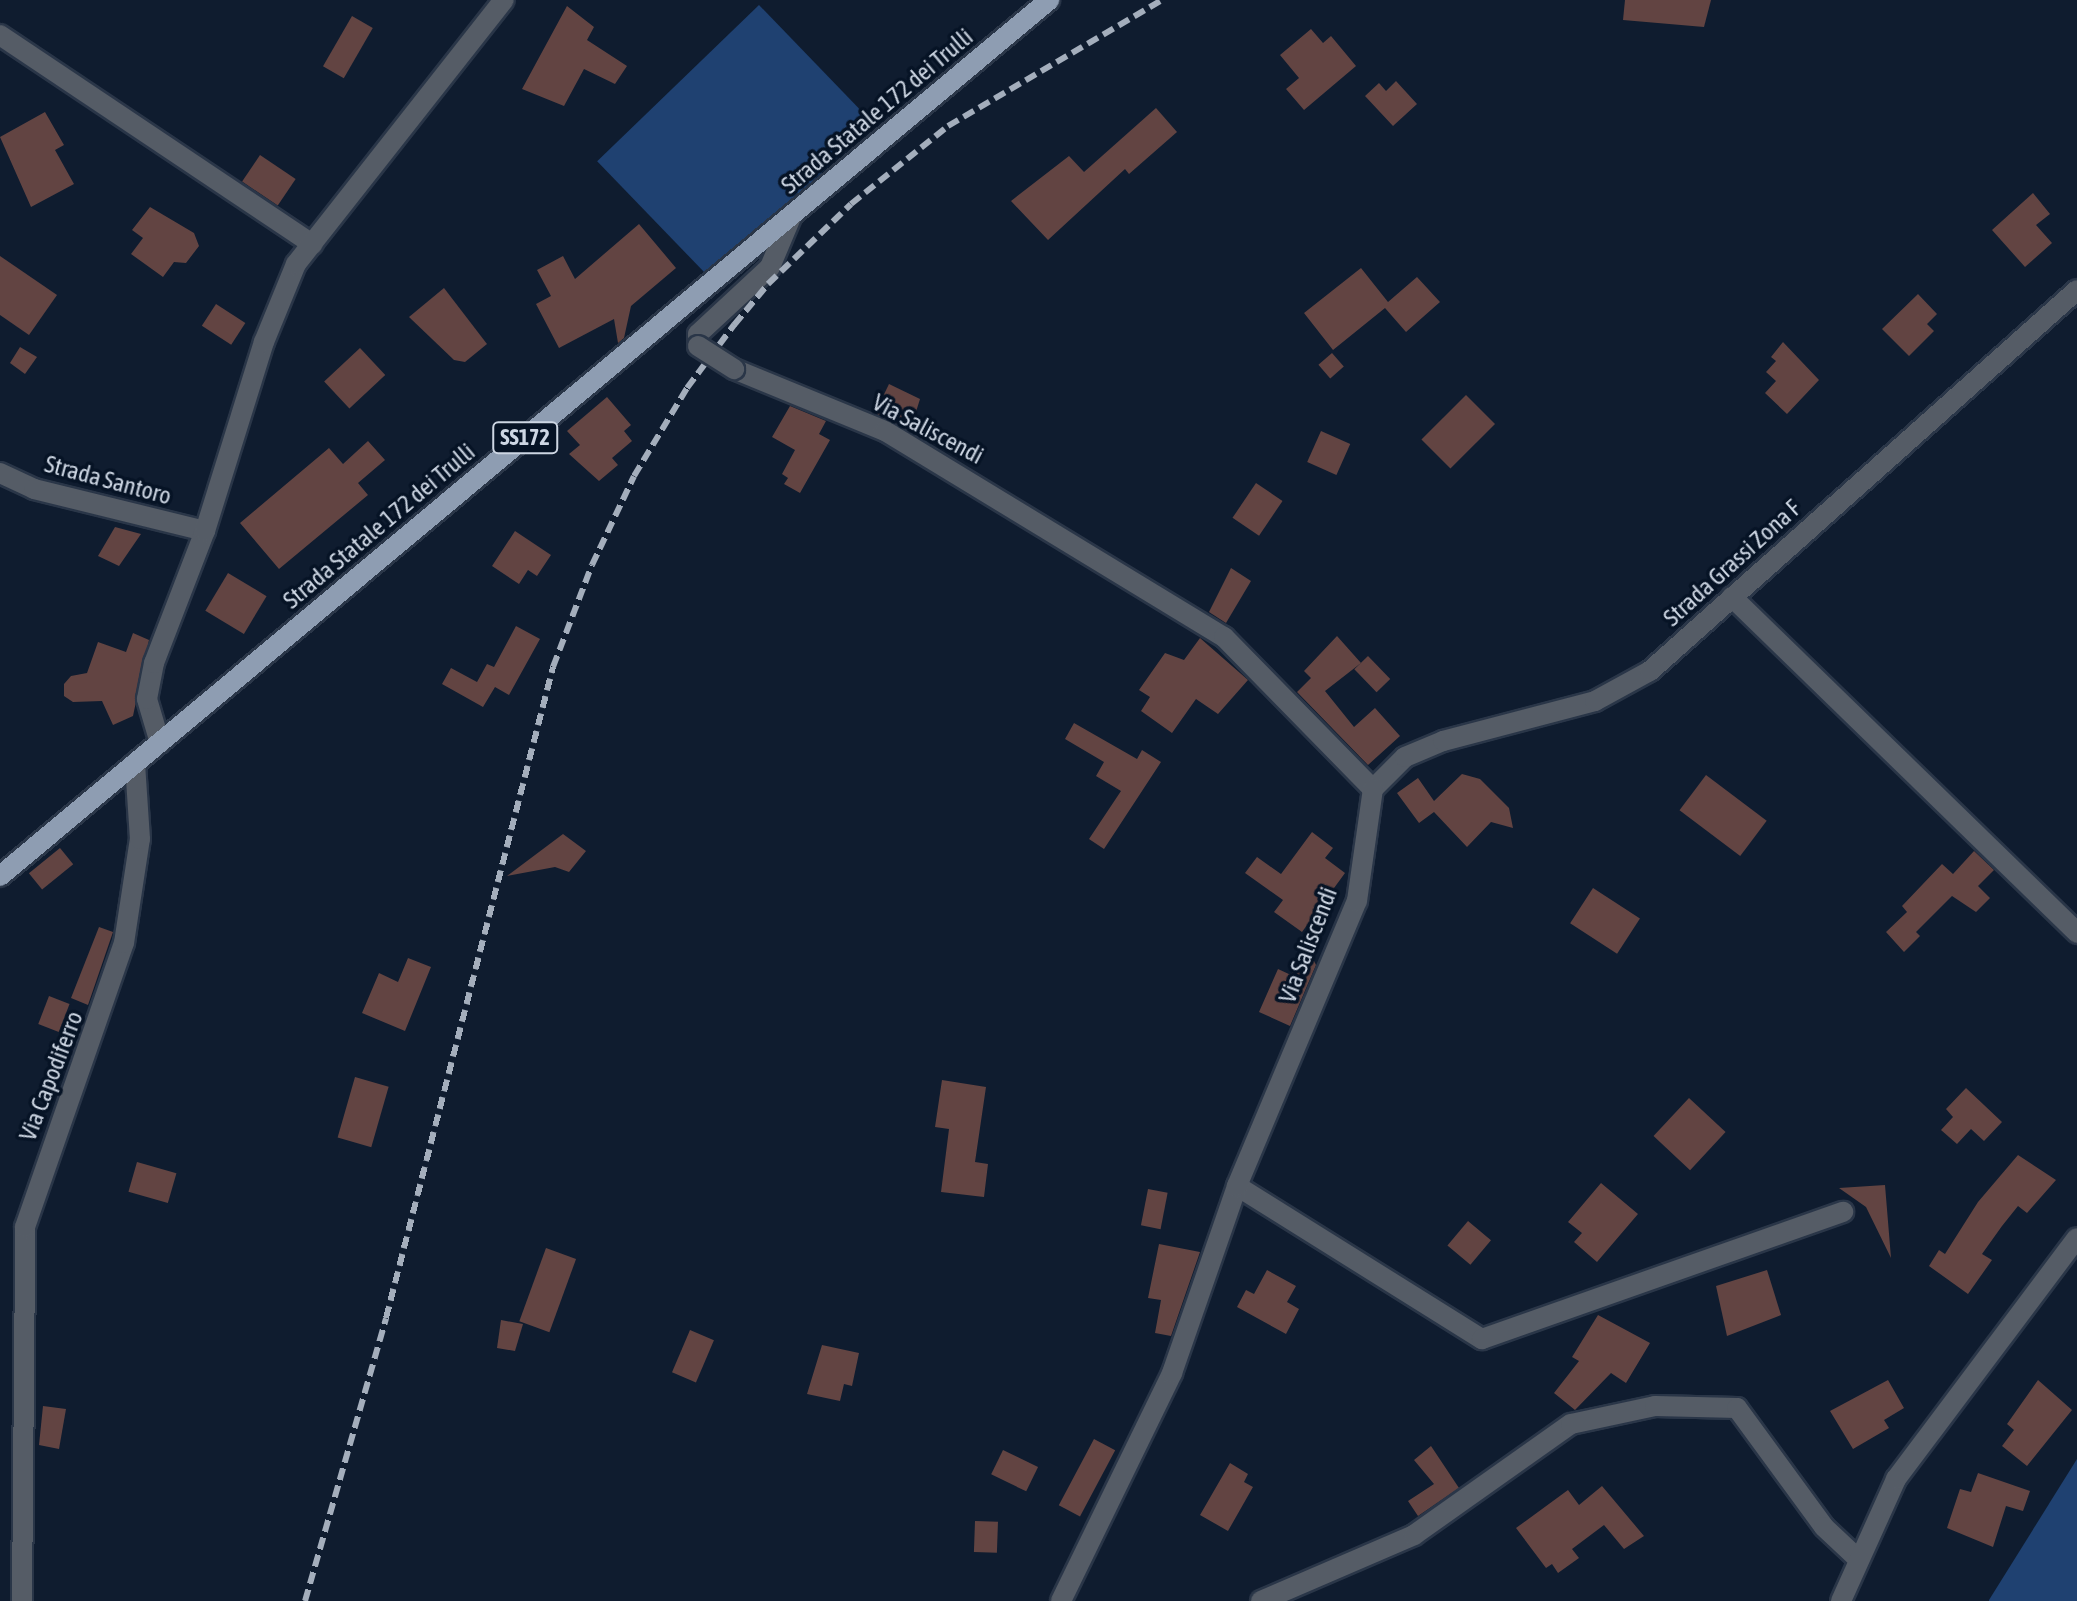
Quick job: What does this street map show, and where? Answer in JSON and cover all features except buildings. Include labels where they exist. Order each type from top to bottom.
[{"type":"main road","name":"Strada Statale 172 dei Trulli","points":[[0,876],[1049,0]]},
{"type":"street","points":[[160,743],[147,699],[154,663],[205,531],[264,342],[296,264],[504,0]]},
{"type":"street","points":[[0,35],[312,244]]},
{"type":"street","name":"Via Saliscendi","points":[[792,215],[770,267],[698,334],[698,346],[734,369],[885,431],[1224,637],[1373,789],[1357,901],[1237,1186],[1172,1373],[1061,1601]]},
{"type":"street","name":"Strada Grassi Zona F","points":[[1373,789],[1405,757],[1443,741],[1595,701],[1650,671],[2077,290]]},
{"type":"street","name":"Strada Santoro","points":[[0,473],[34,489],[205,531]]},
{"type":"street","points":[[1732,597],[2077,933]]},
{"type":"street","name":"Via Capodiferro","points":[[22,1601],[25,1227],[124,943],[140,839],[135,763]]},
{"type":"street","points":[[1237,1186],[1482,1339],[1843,1212]]},
{"type":"street","points":[[1841,1601],[1857,1558],[1896,1479],[2077,1238]]},
{"type":"street","points":[[1261,1601],[1414,1535],[1571,1424],[1655,1406],[1737,1408],[1824,1527],[1857,1558]]},
{"type":"shaded area","points":[[759,5],[873,123],[711,279],[597,161]]},
{"type":"shaded area","points":[[2077,1459],[2077,1601],[1989,1601],[1989,1600]]},
{"type":"railway","points":[[305,1601],[386,1318],[553,667],[592,565],[634,476],[687,388],[734,325],[768,284],[851,204],[948,126],[1162,0]]}]
